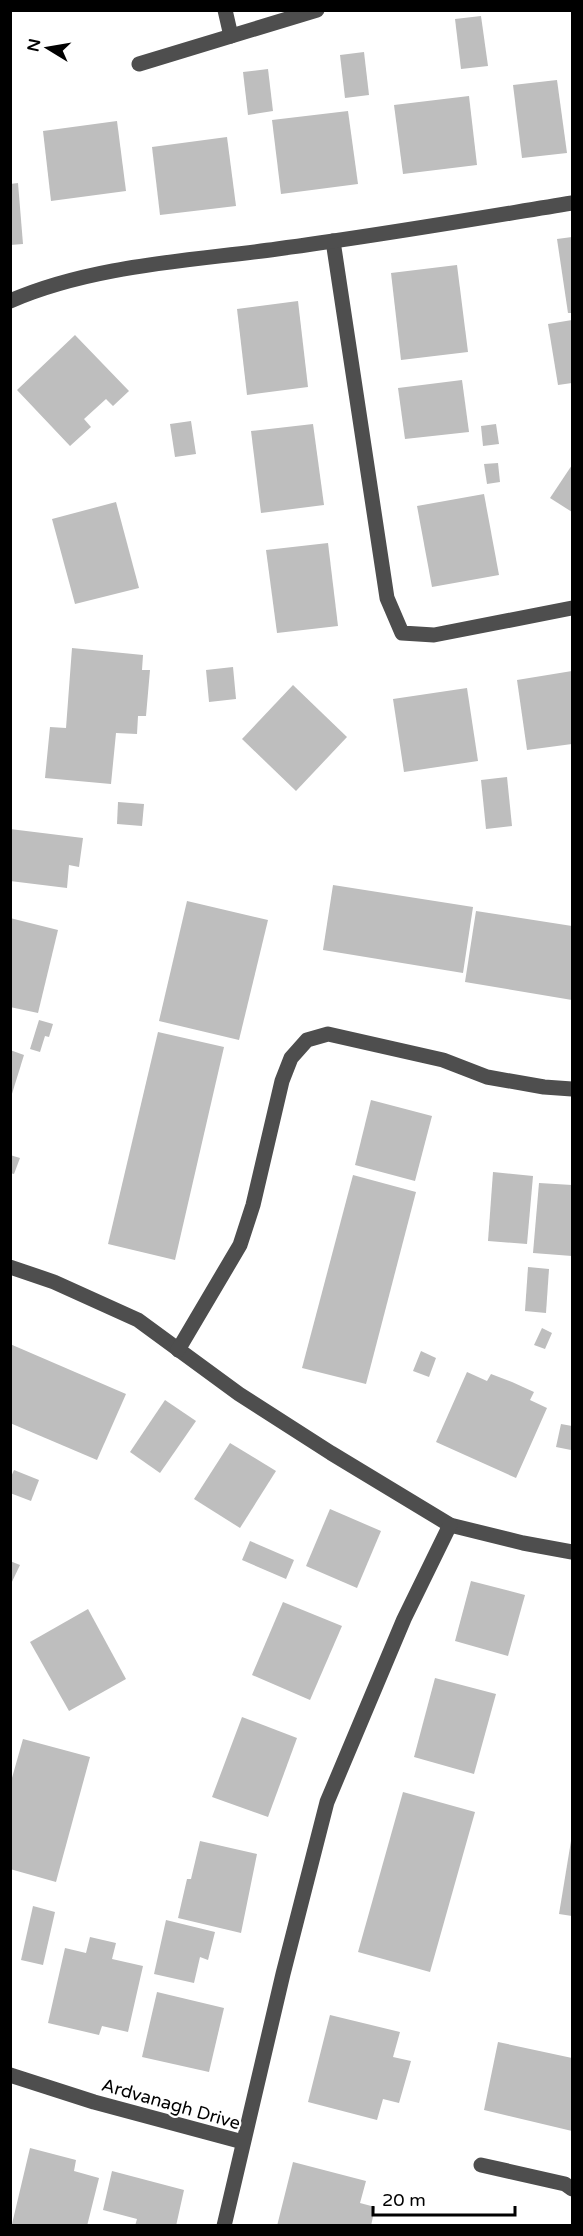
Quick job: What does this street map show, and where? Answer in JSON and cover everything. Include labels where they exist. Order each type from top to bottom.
[{"type":"street","points":[[225,10],[231,36]]},
{"type":"street","points":[[139,64],[317,10]]},
{"type":"street","points":[[10,301],[41,287],[122,270],[333,241],[573,203]]},
{"type":"street","points":[[333,241],[387,598],[402,633],[434,635],[573,608]]},
{"type":"street","points":[[178,1350],[240,1245],[253,1205],[282,1080],[291,1058],[307,1040],[328,1034],[443,1060],[487,1077],[544,1087],[573,1089]]},
{"type":"street","points":[[10,1267],[54,1282],[138,1320],[239,1394],[331,1453],[450,1524],[523,1543],[573,1552]]},
{"type":"street","points":[[243,2142],[327,1802],[404,1619],[450,1524]]},
{"type":"street","name":"Ardvanagh Drive","points":[[10,2075],[94,2102],[243,2142],[224,2226]]},
{"type":"street","points":[[481,2165],[565,2184],[573,2189]]},
{"type":"building","points":[[481,16],[488,66],[461,69],[455,19]]},
{"type":"building","points":[[364,52],[369,95],[345,98],[340,55]]},
{"type":"building","points":[[268,69],[273,111],[248,115],[243,72]]},
{"type":"building","points":[[557,80],[567,153],[522,158],[513,85]]},
{"type":"building","points":[[469,96],[477,165],[403,174],[394,105]]},
{"type":"building","points":[[348,111],[358,184],[281,194],[272,120]]},
{"type":"building","points":[[117,121],[126,191],[51,201],[43,131]]},
{"type":"building","points":[[227,137],[236,206],[160,215],[152,147]]},
{"type":"building","points":[[18,183],[23,244],[10,245],[10,184]]},
{"type":"building","points":[[572,237],[572,313],[568,313],[557,239]]},
{"type":"building","points":[[457,265],[468,352],[401,360],[391,273]]},
{"type":"building","points":[[298,301],[308,387],[247,395],[237,309]]},
{"type":"building","points":[[572,320],[572,383],[558,385],[548,324]]},
{"type":"building","points":[[75,335],[129,391],[113,406],[106,399],[84,419],[91,427],[70,446],[17,390]]},
{"type":"building","points":[[462,380],[469,432],[405,439],[398,388]]},
{"type":"building","points":[[191,421],[196,454],[175,457],[170,424]]},
{"type":"building","points":[[313,424],[324,505],[261,513],[251,431]]},
{"type":"building","points":[[496,424],[499,444],[483,446],[481,426]]},
{"type":"building","points":[[498,463],[500,482],[487,484],[484,464]]},
{"type":"building","points":[[572,465],[572,512],[550,498]]},
{"type":"building","points":[[484,494],[499,575],[432,587],[417,506]]},
{"type":"building","points":[[116,502],[139,588],[75,604],[52,519]]},
{"type":"building","points":[[328,543],[338,626],[277,633],[266,550]]},
{"type":"building","points":[[72,648],[143,655],[142,670],[150,670],[146,716],[138,716],[137,734],[116,733],[111,784],[45,778],[50,727],[66,728]]},
{"type":"building","points":[[233,667],[236,699],[209,702],[206,670]]},
{"type":"building","points":[[572,671],[572,744],[527,750],[517,680]]},
{"type":"building","points":[[293,685],[347,737],[296,791],[242,739]]},
{"type":"building","points":[[467,688],[478,761],[404,772],[393,699]]},
{"type":"building","points":[[507,777],[512,826],[486,829],[481,780]]},
{"type":"building","points":[[118,802],[144,804],[142,826],[117,824]]},
{"type":"building","points":[[10,829],[83,838],[79,867],[69,865],[67,888],[10,881]]},
{"type":"building","points":[[333,885],[473,907],[463,973],[323,950]]},
{"type":"building","points":[[187,901],[268,920],[239,1040],[159,1021]]},
{"type":"building","points":[[476,911],[572,926],[572,1000],[465,982]]},
{"type":"building","points":[[10,918],[58,930],[38,1013],[10,1007]]},
{"type":"building","points":[[39,1020],[53,1024],[49,1037],[45,1036],[40,1052],[30,1049]]},
{"type":"building","points":[[158,1032],[224,1047],[175,1260],[108,1244]]},
{"type":"building","points":[[10,1050],[24,1055],[11,1097],[10,1097]]},
{"type":"building","points":[[371,1100],[432,1116],[415,1181],[355,1165]]},
{"type":"building","points":[[10,1155],[20,1158],[14,1174],[10,1173]]},
{"type":"building","points":[[493,1172],[533,1176],[527,1244],[488,1241]]},
{"type":"building","points":[[353,1175],[416,1192],[366,1384],[302,1368]]},
{"type":"building","points":[[539,1183],[572,1185],[572,1256],[533,1253]]},
{"type":"building","points":[[528,1267],[549,1269],[546,1313],[525,1311]]},
{"type":"building","points":[[542,1328],[552,1333],[545,1349],[534,1345]]},
{"type":"building","points":[[10,1344],[126,1394],[97,1460],[10,1423]]},
{"type":"building","points":[[421,1351],[436,1358],[429,1377],[413,1371]]},
{"type":"building","points":[[467,1372],[487,1381],[491,1374],[512,1382],[534,1392],[530,1400],[547,1408],[516,1478],[436,1442]]},
{"type":"building","points":[[165,1400],[196,1421],[160,1473],[130,1452]]},
{"type":"building","points":[[561,1424],[572,1426],[571,1450],[556,1447]]},
{"type":"building","points":[[230,1443],[276,1471],[240,1528],[194,1499]]},
{"type":"building","points":[[14,1470],[39,1480],[31,1501],[10,1493],[10,1479]]},
{"type":"building","points":[[330,1509],[381,1531],[357,1588],[306,1566]]},
{"type":"building","points":[[250,1541],[294,1560],[286,1579],[242,1560]]},
{"type":"building","points":[[10,1561],[20,1565],[10,1586]]},
{"type":"building","points":[[471,1581],[525,1595],[508,1656],[455,1641]]},
{"type":"building","points":[[283,1602],[342,1626],[310,1700],[252,1675]]},
{"type":"building","points":[[88,1609],[126,1679],[69,1711],[30,1642]]},
{"type":"building","points":[[435,1678],[496,1694],[474,1774],[414,1757]]},
{"type":"building","points":[[242,1717],[297,1738],[268,1817],[212,1797]]},
{"type":"building","points":[[23,1739],[90,1757],[56,1882],[10,1869],[10,1785]]},
{"type":"building","points":[[403,1792],[475,1812],[430,1972],[358,1952]]},
{"type":"building","points":[[200,1841],[257,1854],[241,1933],[178,1918],[187,1879],[191,1879]]},
{"type":"building","points":[[572,1841],[572,1916],[559,1914]]},
{"type":"building","points":[[33,1906],[55,1912],[43,1965],[21,1960]]},
{"type":"building","points":[[166,1920],[215,1932],[208,1960],[200,1957],[194,1983],[154,1974]]},
{"type":"building","points":[[90,1937],[116,1943],[112,1959],[143,1966],[128,2032],[102,2026],[99,2035],[48,2023],[65,1948],[86,1953]]},
{"type":"building","points":[[157,1992],[224,2008],[209,2072],[142,2057]]},
{"type":"building","points":[[330,2015],[400,2032],[393,2057],[411,2061],[399,2103],[383,2099],[377,2120],[308,2102]]},
{"type":"building","points":[[498,2042],[572,2058],[572,2131],[484,2110]]},
{"type":"building","points":[[30,2148],[76,2160],[74,2171],[99,2178],[87,2226],[12,2224]]},
{"type":"building","points":[[293,2162],[366,2181],[360,2203],[375,2207],[371,2226],[277,2226]]},
{"type":"building","points":[[112,2171],[184,2190],[176,2226],[135,2226],[137,2219],[103,2210]]}]
